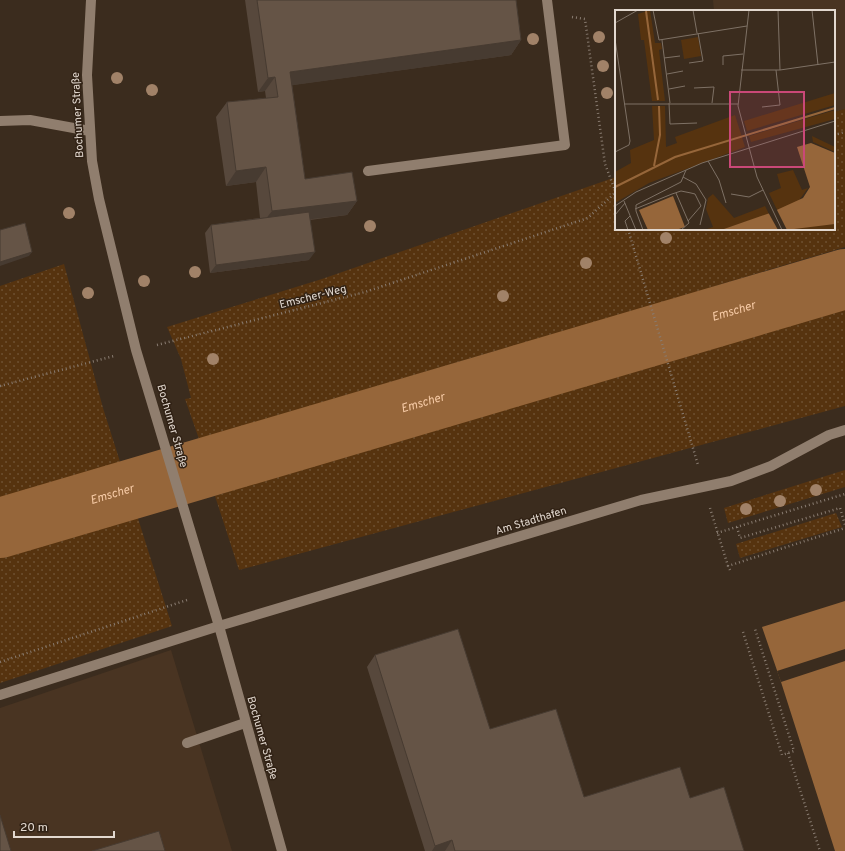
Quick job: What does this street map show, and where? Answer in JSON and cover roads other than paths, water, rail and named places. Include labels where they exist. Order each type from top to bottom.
[{"type":"main road","name":"Bochumer Straße","points":[[90,0],[87,75],[92,161],[99,199],[136,350],[219,626],[282,851]]},
{"type":"main road","points":[[368,171],[565,145],[548,0]]},
{"type":"main road","points":[[0,121],[30,120],[90,131]]},
{"type":"main road","name":"Am Stadthafen","points":[[0,695],[219,626],[641,500],[731,481],[771,466],[828,435],[845,430]]},
{"type":"main road","points":[[187,743],[245,723]]},
{"type":"waterway","name":"Emscher","points":[[0,528],[845,279]]}]
